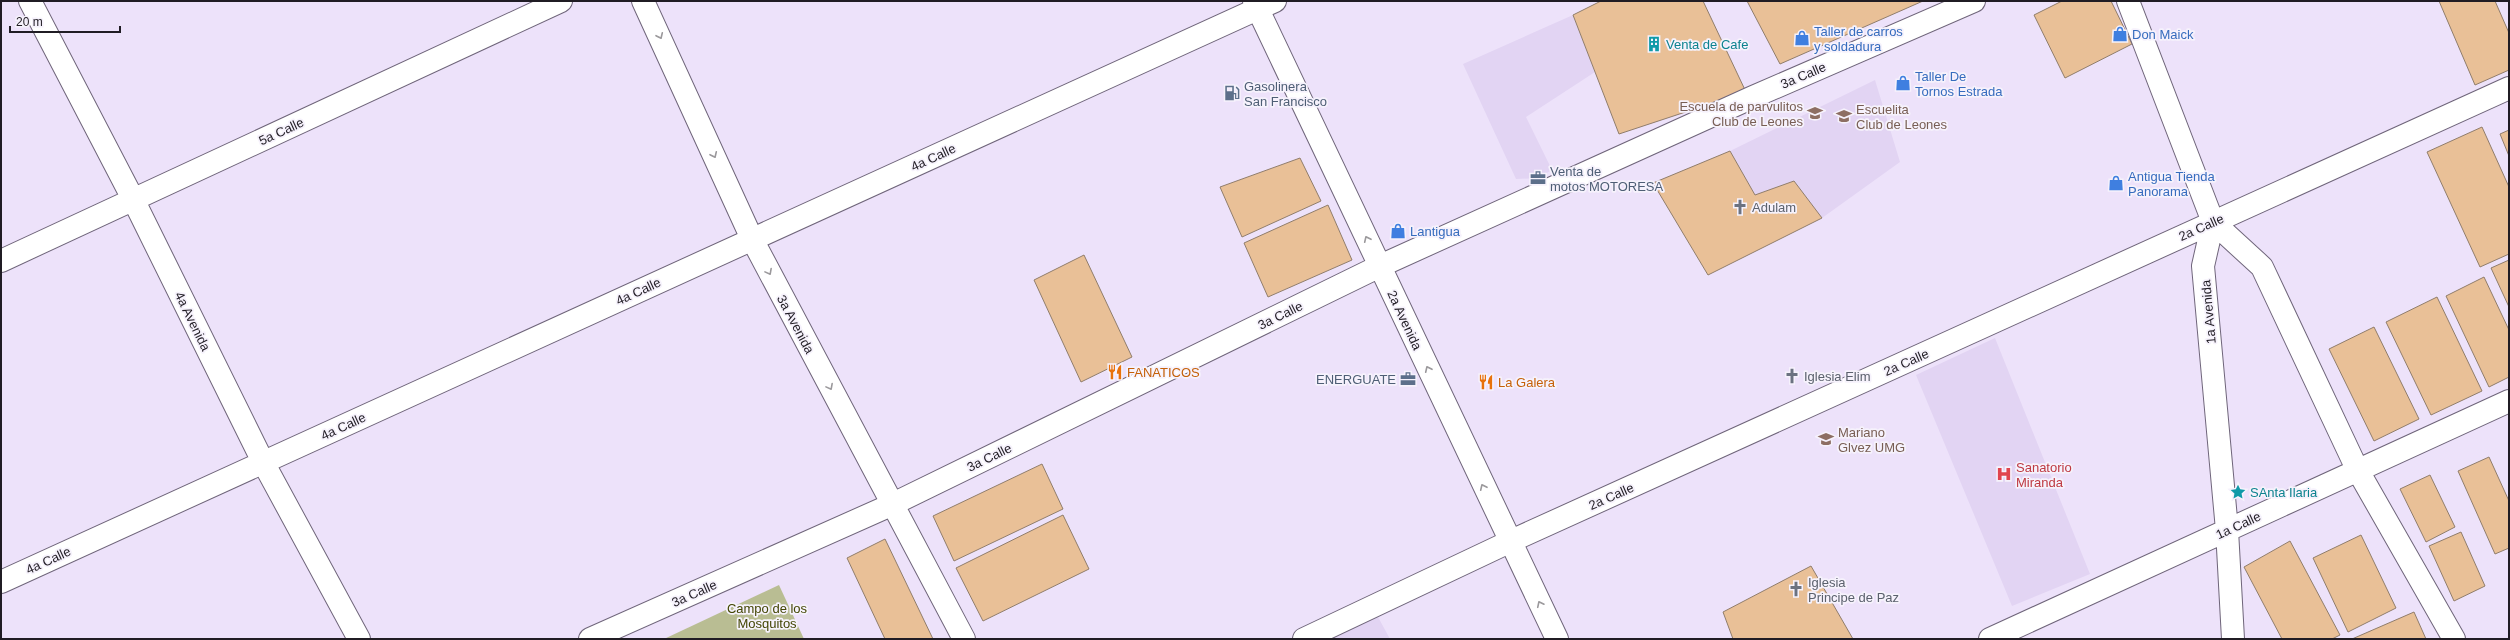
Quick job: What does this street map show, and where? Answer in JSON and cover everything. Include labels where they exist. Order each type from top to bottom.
[{"type":"street","name":"4a Avenida","points":[[30,1],[133,199],[263,462],[359,639]]},
{"type":"street","name":"5a Calle","points":[[1,261],[561,1]]},
{"type":"street","name":"3a Avenida","points":[[643,1],[752,239],[891,505],[964,639]]},
{"type":"street","name":"3a Calle","points":[[590,639],[891,505],[1380,266],[1752,97],[1974,1]]},
{"type":"street","points":[[2128,1],[2213,222],[2262,267],[2357,469],[2454,639]]},
{"type":"street","name":"4a Calle","points":[[1,582],[1262,4]]},
{"type":"street","name":"2a Avenida","points":[[1262,4],[1380,266],[1509,542],[1557,639]]},
{"type":"street","name":"2a Calle","points":[[1304,639],[1509,542],[2509,88]]},
{"type":"street","name":"1a Avenida","points":[[2213,222],[2203,266],[2227,530],[2233,639]]},
{"type":"street","name":"1a Calle","points":[[1990,639],[2357,469],[2509,401]]},
{"type":"shaded area","points":[[1573,15],[1595,72],[1526,117],[1552,170],[1538,178],[1516,179],[1463,64]]},
{"type":"shaded area","name":"Escuelita Club de Leones","points":[[1875,80],[1900,162],[1822,218],[1794,181],[1755,195],[1730,151]]},
{"type":"shaded area","name":"Sanatorio Miranda","points":[[1995,338],[2090,574],[2012,606],[1916,375]]},
{"type":"shaded area","points":[[1378,617],[1390,639],[1324,639]]},
{"type":"green space","name":"Campo de los Mosquitos","points":[[779,585],[804,639],[664,639]]},
{"type":"building","name":"Venta de Cafe","points":[[1601,1],[1703,1],[1746,92],[1619,134],[1573,15]]},
{"type":"building","name":"Taller de carros y soldadura","points":[[1747,1],[1923,1],[1780,64]]},
{"type":"building","points":[[2062,1],[2111,1],[2132,44],[2065,78],[2034,15]]},
{"type":"building","points":[[2439,1],[2495,1],[2509,33],[2509,70],[2475,85]]},
{"type":"building","points":[[2482,127],[2509,187],[2509,254],[2480,267],[2427,152]]},
{"type":"building","points":[[2509,130],[2509,156],[2500,134]]},
{"type":"building","name":"Adulam","points":[[1730,151],[1755,195],[1794,181],[1822,218],[1708,275],[1653,183]]},
{"type":"building","points":[[1300,158],[1321,201],[1242,237],[1220,187]]},
{"type":"building","points":[[1328,205],[1352,260],[1268,297],[1244,243]]},
{"type":"building","points":[[1084,255],[1132,357],[1081,382],[1034,280]]},
{"type":"building","points":[[2509,260],[2509,307],[2491,268]]},
{"type":"building","points":[[2484,277],[2509,330],[2509,377],[2489,387],[2446,296]]},
{"type":"building","points":[[2437,297],[2482,391],[2431,415],[2386,322]]},
{"type":"building","points":[[2374,327],[2419,419],[2374,441],[2329,349]]},
{"type":"building","points":[[2489,457],[2509,501],[2509,548],[2495,554],[2458,471]]},
{"type":"building","points":[[1042,464],[1063,509],[954,561],[933,516]]},
{"type":"building","points":[[2430,475],[2455,527],[2426,542],[2400,489]]},
{"type":"building","points":[[1063,515],[1089,569],[983,621],[956,568]]},
{"type":"building","points":[[2461,532],[2485,586],[2454,601],[2429,546]]},
{"type":"building","points":[[2361,535],[2396,608],[2348,632],[2313,558]]},
{"type":"building","points":[[885,539],[933,639],[885,639],[847,558]]},
{"type":"building","points":[[2290,541],[2340,635],[2332,639],[2282,639],[2244,567]]},
{"type":"building","name":"Iglesia Principe de Paz","points":[[1811,566],[1853,639],[1733,639],[1723,612]]},
{"type":"building","points":[[2414,612],[2426,639],[2352,639]]},
{"type":"place","name":"Don Maick","points":[[2120,34]]},
{"type":"place","name":"Taller de carros y soldadura","points":[[1802,38]]},
{"type":"place","name":"Venta de Cafe","points":[[1654,44]]},
{"type":"place","name":"Taller De Tornos Estrada","points":[[1903,83]]},
{"type":"place","name":"Gasolinera San Francisco","points":[[1232,93]]},
{"type":"place","name":"Escuela de parvulitos Club de Leones","points":[[1815,113]]},
{"type":"place","name":"Escuelita Club de Leones","points":[[1844,116]]},
{"type":"place","name":"Venta de motos MOTORESA","points":[[1538,178]]},
{"type":"place","name":"Antigua Tienda Panorama","points":[[2116,183]]},
{"type":"place","name":"Adulam","points":[[1740,207]]},
{"type":"place","name":"Lantigua","points":[[1398,231]]},
{"type":"place","name":"FANATICOS","points":[[1115,372]]},
{"type":"place","name":"Iglesia Elim","points":[[1792,376]]},
{"type":"place","name":"ENERGUATE","points":[[1408,379]]},
{"type":"place","name":"La Galera","points":[[1486,382]]},
{"type":"place","name":"Mariano Glvez UMG","points":[[1826,439]]},
{"type":"place","name":"Sanatorio Miranda","points":[[2004,474]]},
{"type":"place","name":"SAnta Ilaria","points":[[2238,492]]},
{"type":"place","name":"Iglesia Principe de Paz","points":[[1796,589]]}]
